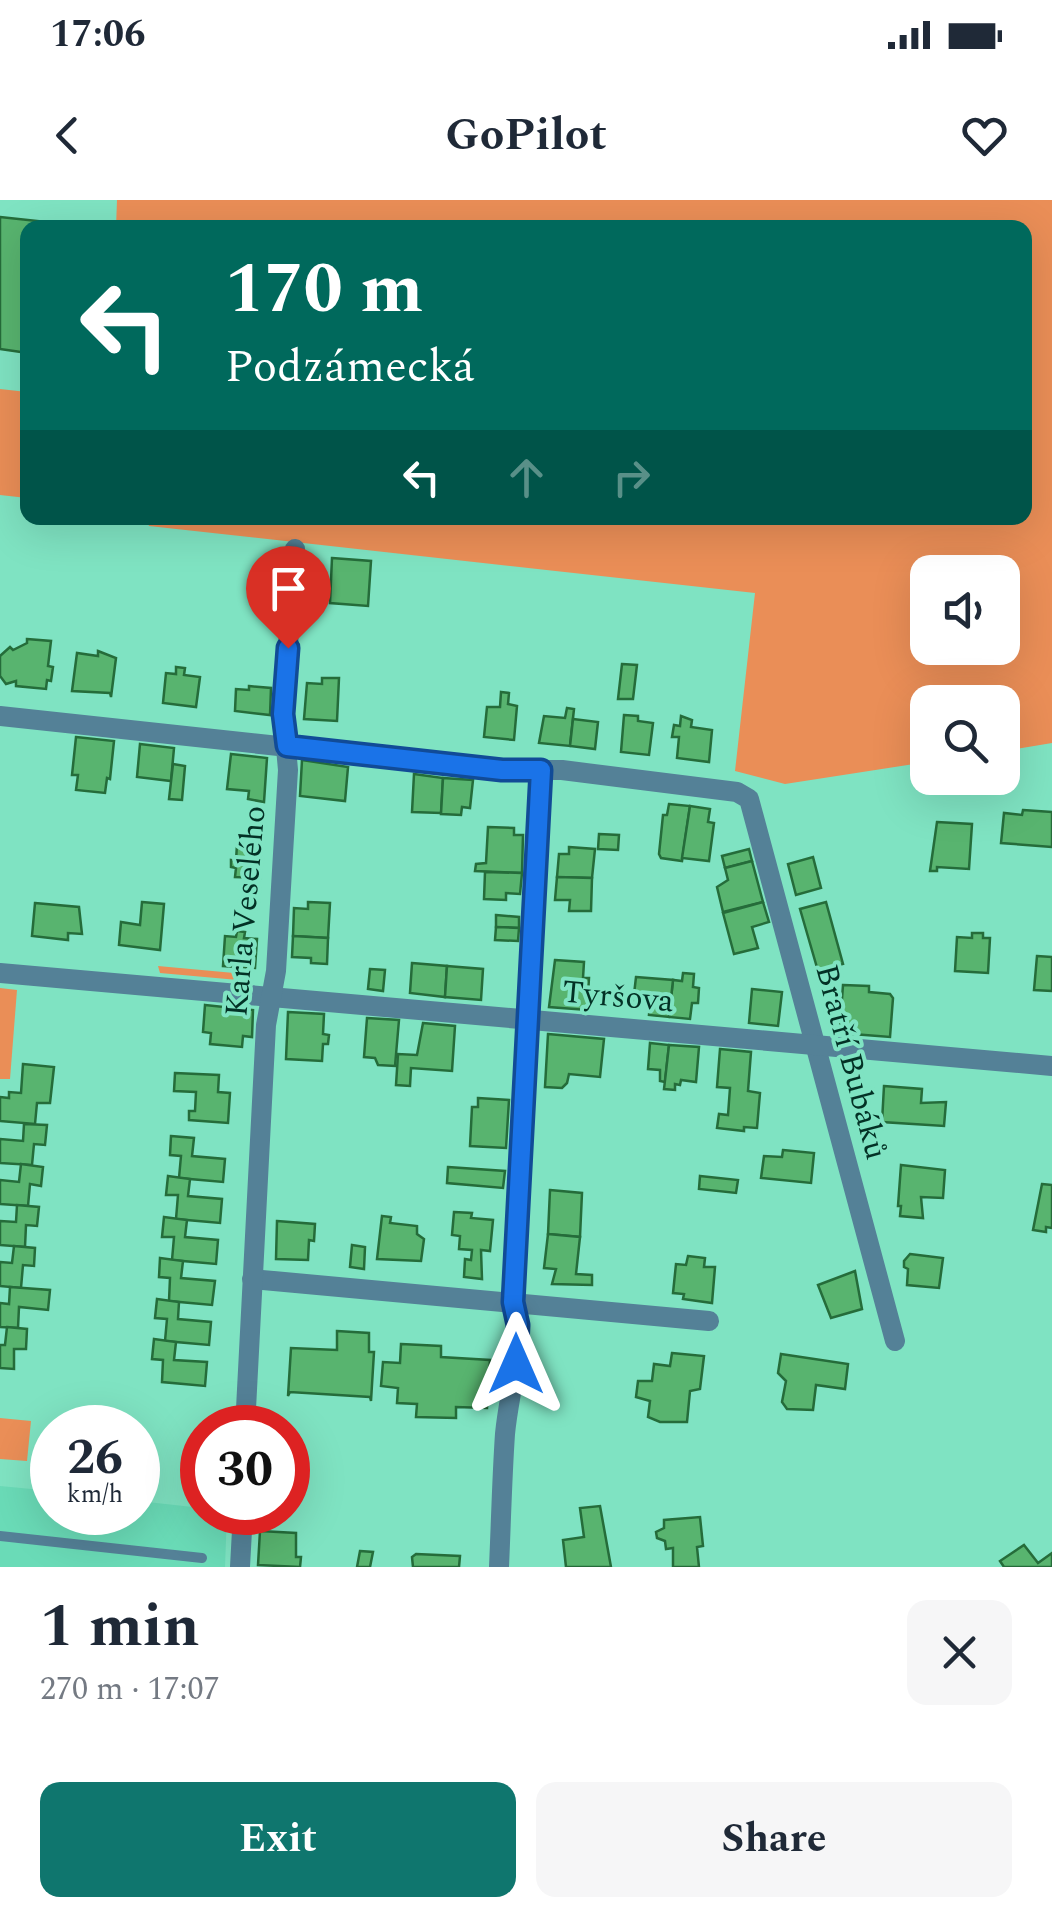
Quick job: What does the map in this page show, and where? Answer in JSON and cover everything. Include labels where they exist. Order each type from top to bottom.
[{"type":"street","name":"Karla Veselého","points":[[246,1405],[270,997],[276,971],[287,746],[283,714],[295,549]]},
{"type":"street","points":[[0,716],[502,770],[541,770],[513,1302],[518,1325],[516,1364],[506,1431],[499,1567]]},
{"type":"street","name":"Bratří Bubáků","points":[[541,770],[737,792],[749,800],[896,1341]]},
{"type":"street","name":"Tyršova","points":[[0,973],[1052,1066]]},
{"type":"street","points":[[252,1279],[709,1321]]},
{"type":"street","points":[[240,1567],[242,1535]]},
{"type":"lane","points":[[0,1536],[202,1558]]},
{"type":"shaded area","points":[[117,200],[1052,200],[1052,743],[1020,748],[1020,685],[910,685],[910,765],[785,784],[735,771],[755,593],[149,525],[1032,525],[1032,220],[116,220]]},
{"type":"shaded area","points":[[0,389],[20,391],[20,497],[0,495]]},
{"type":"shaded area","points":[[158,966],[245,974],[244,988],[238,987],[238,980],[160,973]]},
{"type":"shaded area","points":[[0,988],[17,990],[10,1079],[0,1079]]},
{"type":"shaded area","points":[[0,1418],[30,1421],[27,1461],[0,1459]]},
{"type":"shaded area","points":[[0,1486],[30,1489],[30,1535],[160,1535],[160,1503],[180,1506],[180,1535],[226,1535],[225,1567],[0,1567]]},
{"type":"building","points":[[0,217],[28,220],[20,220],[20,352],[0,349]]},
{"type":"building","points":[[332,558],[371,561],[368,606],[330,603]]},
{"type":"building","points":[[27,639],[51,641],[48,666],[53,667],[46,689],[16,686],[16,681],[6,684],[0,676],[0,656],[10,647],[13,650],[27,643]]},
{"type":"building","points":[[98,651],[116,658],[111,697],[110,693],[72,691],[77,653],[98,656]]},
{"type":"building","points":[[622,664],[637,665],[633,699],[618,699]]},
{"type":"building","points":[[176,667],[185,668],[184,675],[200,677],[196,707],[163,703],[166,673],[176,674]]},
{"type":"building","points":[[322,678],[339,678],[337,721],[304,719],[307,683],[322,684]]},
{"type":"building","points":[[249,686],[271,688],[270,715],[235,711],[236,689],[249,690]]},
{"type":"building","points":[[501,692],[509,693],[508,704],[517,706],[514,740],[484,737],[487,707],[500,707]]},
{"type":"building","points":[[567,708],[574,709],[570,746],[539,743],[544,716],[565,718]]},
{"type":"building","points":[[624,715],[653,723],[649,755],[621,752]]},
{"type":"building","points":[[681,716],[692,720],[691,727],[712,730],[709,762],[677,758],[679,737],[672,737],[674,725],[680,726]]},
{"type":"building","points":[[573,719],[598,722],[595,749],[570,746]]},
{"type":"building","points":[[76,737],[114,741],[105,793],[76,790],[78,775],[72,775]]},
{"type":"building","points":[[140,744],[174,748],[171,781],[137,777]]},
{"type":"building","points":[[231,754],[267,758],[264,802],[248,799],[249,791],[227,789]]},
{"type":"building","points":[[302,760],[348,767],[345,801],[300,796]]},
{"type":"building","points":[[173,764],[185,766],[182,800],[169,799]]},
{"type":"building","points":[[414,774],[443,778],[441,813],[412,812]]},
{"type":"building","points":[[443,778],[473,780],[470,808],[462,807],[461,815],[441,814]]},
{"type":"building","points":[[669,804],[690,806],[682,861],[661,858],[659,854],[663,815],[667,815]]},
{"type":"building","points":[[690,806],[710,809],[708,822],[714,823],[709,861],[682,858]]},
{"type":"building","points":[[1023,810],[1052,812],[1052,847],[1001,843],[1004,813],[1022,815]]},
{"type":"building","points":[[937,822],[972,824],[969,869],[937,867],[937,871],[930,871]]},
{"type":"building","points":[[488,827],[514,828],[514,835],[523,835],[522,873],[475,871],[476,864],[486,863]]},
{"type":"building","points":[[599,834],[619,835],[618,850],[598,849]]},
{"type":"building","points":[[237,844],[262,846],[260,878],[235,877],[236,868],[231,867],[231,860],[236,861]]},
{"type":"building","points":[[569,847],[595,849],[592,878],[557,877],[559,854],[569,854]]},
{"type":"building","points":[[749,849],[752,861],[725,868],[722,856]]},
{"type":"building","points":[[813,857],[821,888],[796,895],[788,864]]},
{"type":"building","points":[[752,861],[763,902],[723,912],[717,887],[728,880],[725,868]]},
{"type":"building","points":[[485,872],[522,873],[520,894],[506,893],[506,900],[484,899]]},
{"type":"building","points":[[557,877],[592,878],[591,911],[569,911],[570,900],[555,900]]},
{"type":"building","points":[[142,902],[164,904],[160,950],[119,945],[121,922],[140,925]]},
{"type":"building","points":[[308,902],[330,903],[328,938],[293,936],[294,908],[308,909]]},
{"type":"building","points":[[763,902],[769,922],[752,927],[758,948],[734,954],[723,913]]},
{"type":"building","points":[[826,902],[843,964],[818,971],[800,909]]},
{"type":"building","points":[[35,903],[79,907],[82,934],[68,933],[68,940],[32,936]]},
{"type":"building","points":[[496,915],[519,917],[519,928],[496,927]]},
{"type":"building","points":[[496,927],[519,928],[518,941],[495,940]]},
{"type":"building","points":[[237,931],[245,932],[244,938],[257,939],[255,968],[223,966],[225,936],[236,937]]},
{"type":"building","points":[[972,933],[990,938],[988,973],[955,971],[957,937],[972,938]]},
{"type":"building","points":[[293,936],[328,938],[327,964],[292,957]]},
{"type":"building","points":[[1037,956],[1052,957],[1052,991],[1034,990]]},
{"type":"building","points":[[555,960],[584,962],[583,978],[589,978],[587,1010],[549,1007]]},
{"type":"building","points":[[412,963],[447,966],[445,997],[410,993]]},
{"type":"building","points":[[447,966],[483,969],[481,1000],[445,997]]},
{"type":"building","points":[[370,969],[385,970],[383,991],[368,989]]},
{"type":"building","points":[[683,973],[694,974],[693,987],[699,988],[698,1003],[692,1003],[690,1019],[669,1017],[673,980],[682,981]]},
{"type":"building","points":[[636,977],[673,980],[669,1017],[649,1015],[650,1004],[633,1003]]},
{"type":"building","points":[[843,985],[869,986],[869,992],[890,994],[890,1037],[840,1033],[841,1017],[837,1017],[836,1008],[842,999]]},
{"type":"building","points":[[752,989],[782,992],[778,1026],[749,1023]]},
{"type":"building","points":[[205,1005],[253,1010],[252,1037],[243,1036],[242,1047],[210,1044],[211,1033],[203,1032]]},
{"type":"building","points":[[288,1012],[324,1014],[323,1034],[329,1035],[328,1044],[323,1044],[322,1061],[286,1059]]},
{"type":"building","points":[[367,1018],[399,1020],[395,1066],[378,1065],[375,1058],[364,1057]]},
{"type":"building","points":[[423,1023],[455,1026],[452,1071],[411,1068],[410,1086],[396,1085],[398,1054],[417,1055]]},
{"type":"building","points":[[548,1034],[604,1039],[600,1077],[569,1074],[562,1088],[545,1087]]},
{"type":"building","points":[[650,1043],[669,1045],[665,1082],[660,1081],[660,1070],[648,1069]]},
{"type":"building","points":[[669,1045],[699,1047],[696,1082],[681,1080],[680,1085],[675,1084],[675,1090],[664,1089]]},
{"type":"building","points":[[720,1049],[751,1052],[748,1091],[760,1093],[757,1128],[717,1128],[719,1114],[728,1115],[730,1088],[717,1087]]},
{"type":"building","points":[[23,1064],[54,1067],[50,1103],[37,1103],[35,1124],[0,1121],[0,1097],[9,1098],[9,1092],[21,1093]]},
{"type":"building","points":[[175,1073],[219,1075],[218,1092],[230,1093],[228,1123],[189,1120],[189,1111],[195,1111],[196,1092],[174,1091]]},
{"type":"building","points":[[884,1086],[922,1089],[921,1103],[946,1102],[944,1126],[882,1122]]},
{"type":"building","points":[[478,1098],[509,1100],[506,1148],[470,1146],[472,1107],[478,1107]]},
{"type":"building","points":[[24,1124],[47,1125],[45,1145],[34,1144],[32,1165],[0,1163],[0,1139],[23,1141]]},
{"type":"building","points":[[171,1136],[194,1138],[192,1156],[225,1159],[223,1182],[179,1178],[181,1156],[170,1155]]},
{"type":"building","points":[[783,1150],[814,1153],[811,1183],[761,1178],[764,1156],[782,1157]]},
{"type":"building","points":[[21,1164],[43,1167],[41,1186],[30,1184],[28,1206],[0,1204],[0,1180],[19,1182]]},
{"type":"building","points":[[901,1165],[945,1170],[943,1198],[921,1197],[923,1218],[900,1216]]},
{"type":"building","points":[[448,1167],[505,1171],[503,1188],[447,1183]]},
{"type":"building","points":[[168,1176],[190,1179],[188,1196],[222,1199],[220,1223],[176,1219],[178,1195],[166,1195]]},
{"type":"building","points":[[700,1176],[738,1180],[736,1193],[699,1189]]},
{"type":"building","points":[[1042,1184],[1052,1185],[1052,1228],[1046,1227],[1046,1232],[1033,1230]]},
{"type":"building","points":[[550,1190],[582,1193],[580,1237],[548,1234]]},
{"type":"building","points":[[17,1205],[39,1207],[37,1226],[26,1225],[25,1247],[0,1245],[0,1221],[16,1222]]},
{"type":"building","points":[[454,1212],[493,1220],[490,1251],[481,1250],[482,1279],[464,1277],[465,1259],[471,1260],[472,1250],[459,1249],[460,1236],[452,1235]]},
{"type":"building","points":[[382,1216],[391,1217],[390,1223],[417,1226],[417,1234],[424,1239],[421,1261],[377,1259]]},
{"type":"building","points":[[164,1217],[187,1220],[185,1237],[218,1240],[216,1264],[172,1260],[174,1237],[162,1237]]},
{"type":"building","points":[[277,1221],[315,1224],[308,1260],[276,1259]]},
{"type":"building","points":[[548,1234],[580,1237],[576,1274],[592,1275],[592,1285],[552,1284],[556,1269],[544,1268]]},
{"type":"building","points":[[352,1245],[365,1247],[364,1269],[350,1267]]},
{"type":"building","points":[[14,1246],[35,1248],[34,1266],[23,1265],[21,1288],[0,1286],[0,1262],[12,1263]]},
{"type":"building","points":[[910,1254],[943,1258],[939,1288],[907,1285],[904,1261]]},
{"type":"building","points":[[688,1256],[705,1258],[704,1267],[715,1267],[712,1303],[683,1299],[684,1294],[673,1293],[676,1264],[686,1265]]},
{"type":"building","points":[[160,1258],[183,1261],[181,1278],[215,1281],[212,1305],[169,1301],[170,1278],[159,1277]]},
{"type":"building","points":[[855,1271],[862,1309],[831,1318],[818,1285]]},
{"type":"building","points":[[10,1287],[50,1290],[48,1310],[19,1307],[18,1328],[0,1327],[0,1303],[9,1304]]},
{"type":"building","points":[[157,1299],[179,1302],[178,1319],[211,1322],[209,1345],[165,1341],[167,1319],[155,1318]]},
{"type":"building","points":[[7,1327],[27,1329],[26,1349],[14,1349],[14,1369],[0,1368],[0,1345],[5,1345]]},
{"type":"building","points":[[337,1331],[369,1333],[369,1352],[374,1352],[371,1401],[370,1397],[290,1392],[288,1396],[291,1348],[337,1350]]},
{"type":"building","points":[[154,1339],[176,1342],[174,1360],[207,1362],[205,1386],[162,1382],[163,1360],[152,1359]]},
{"type":"building","points":[[401,1344],[441,1346],[441,1357],[490,1360],[487,1408],[456,1407],[456,1418],[416,1417],[417,1404],[397,1403],[398,1388],[381,1386],[383,1362],[400,1363]]},
{"type":"building","points":[[672,1353],[704,1356],[700,1389],[690,1391],[687,1422],[660,1422],[648,1417],[650,1401],[636,1397],[638,1381],[652,1381],[654,1364],[670,1366]]},
{"type":"building","points":[[781,1354],[848,1364],[845,1389],[816,1385],[813,1410],[787,1409],[782,1402],[786,1381],[778,1373]]},
{"type":"building","points":[[600,1506],[611,1567],[566,1567],[563,1540],[584,1537],[580,1508]]},
{"type":"building","points":[[700,1517],[703,1546],[697,1547],[699,1567],[673,1567],[673,1548],[666,1549],[665,1541],[657,1538],[656,1532],[664,1528],[664,1520]]},
{"type":"building","points":[[260,1535],[296,1535],[300,1567],[258,1565]]},
{"type":"building","points":[[1024,1545],[1038,1563],[1052,1553],[1052,1567],[1004,1567],[1000,1561]]},
{"type":"building","points":[[360,1551],[373,1552],[370,1567],[357,1567]]},
{"type":"building","points":[[460,1556],[459,1567],[413,1567],[412,1557]]},
{"type":"route","points":[[288,648],[283,714],[287,746],[502,770],[541,770],[513,1302],[518,1325],[516,1364]]}]
